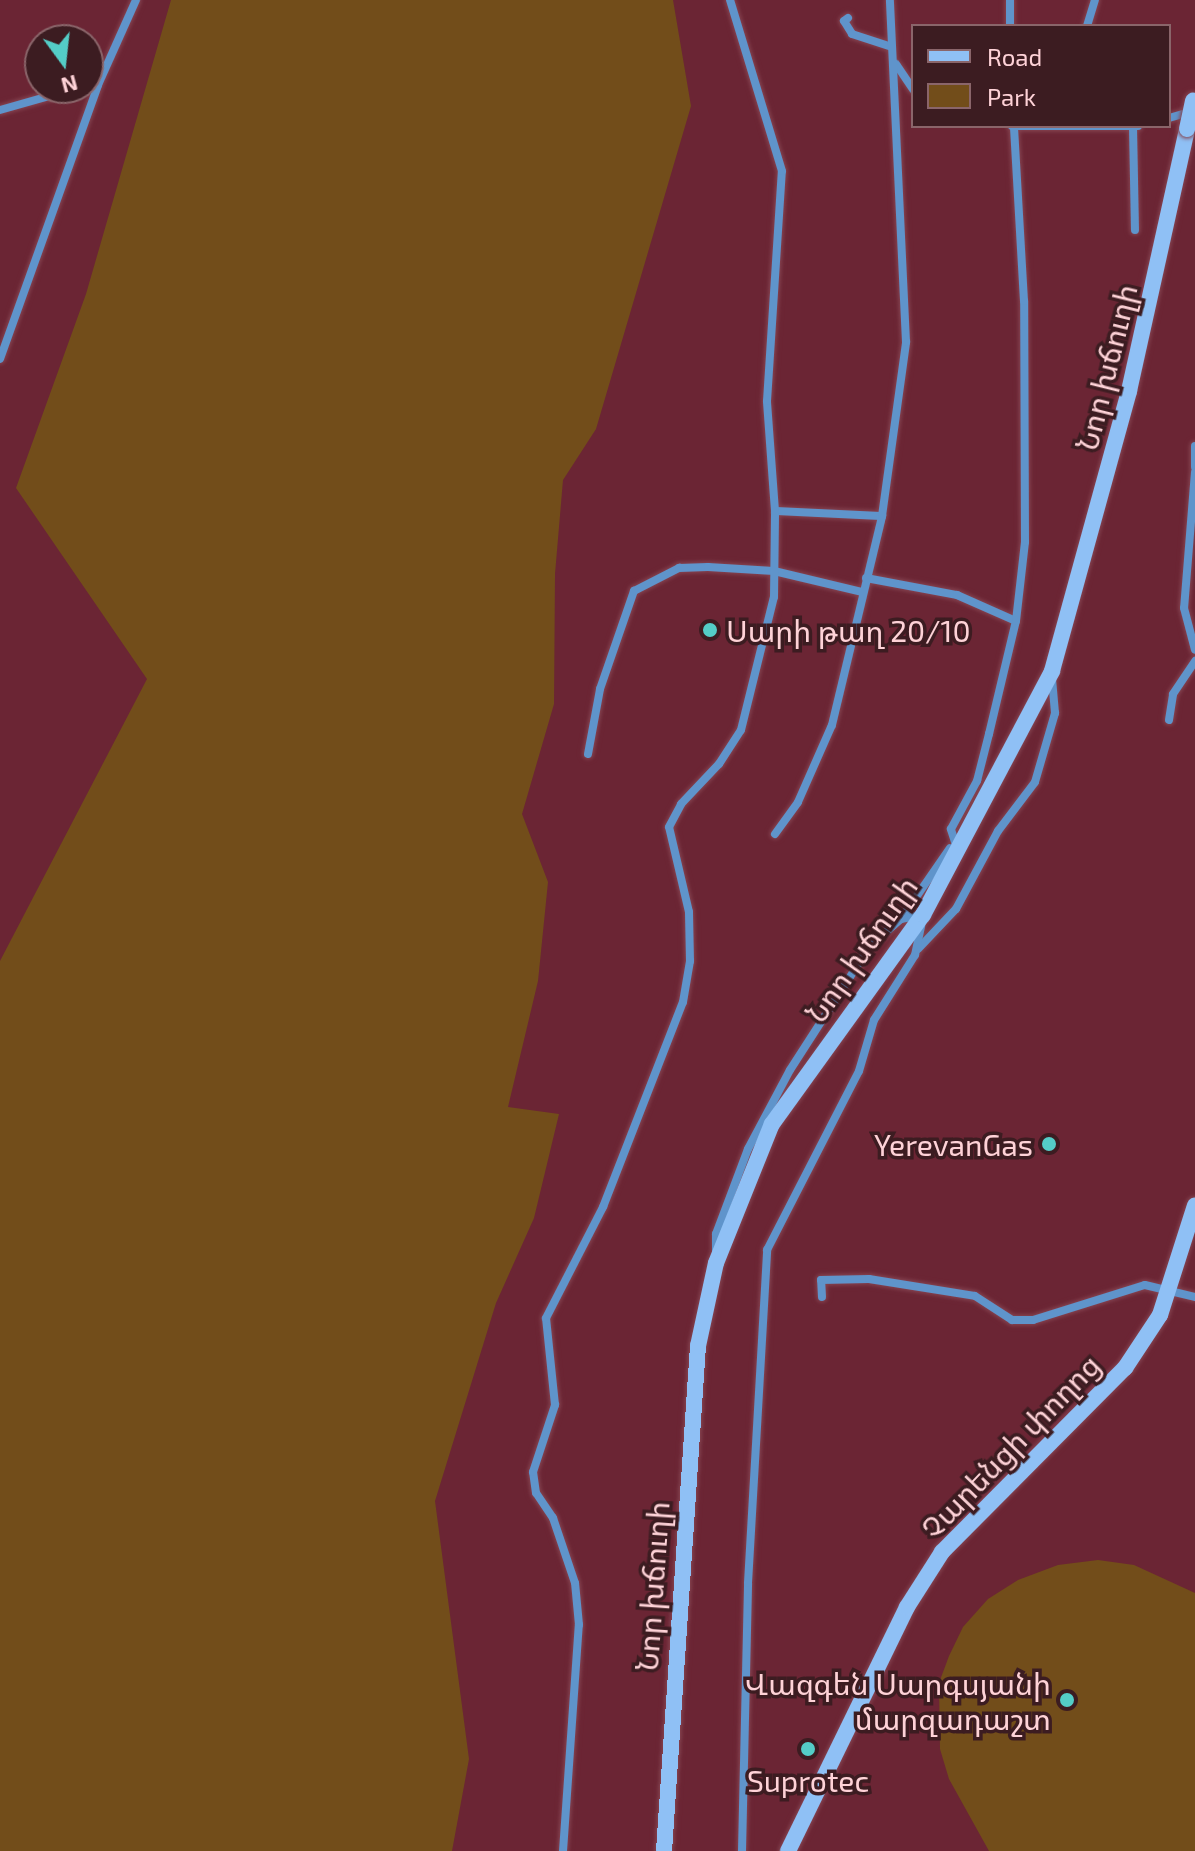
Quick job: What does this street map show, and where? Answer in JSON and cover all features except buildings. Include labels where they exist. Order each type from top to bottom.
[{"type":"main road","name":"Նոր խճուղի","points":[[664,1851],[698,1346],[716,1263],[772,1124],[923,915],[1052,671],[1129,391],[1194,102]]},
{"type":"main road","name":"Չարենցի փողոց","points":[[788,1851],[856,1706],[942,1552],[1125,1368],[1160,1315],[1195,1205]]},
{"type":"street","points":[[104,64],[136,0]]},
{"type":"street","points":[[563,1851],[579,1625],[575,1583],[553,1518],[536,1493],[533,1472],[555,1405],[546,1318],[603,1207],[683,1002],[689,912],[669,827],[681,804],[719,764],[741,730],[771,624],[775,511],[767,401],[782,171],[730,0]]},
{"type":"street","points":[[890,0],[892,47],[896,63],[911,86]]},
{"type":"street","points":[[1010,0],[1010,24]]},
{"type":"street","points":[[1088,24],[1095,0]]},
{"type":"street","points":[[848,18],[844,21],[852,34],[892,47]]},
{"type":"street","points":[[775,834],[788,819],[819,760],[882,516],[906,342],[891,114],[896,63]]},
{"type":"street","points":[[1171,117],[1194,102]]},
{"type":"street","points":[[0,110],[24,103]]},
{"type":"street","points":[[0,359],[87,104]]},
{"type":"street","points":[[716,1263],[716,1234],[759,1124],[870,946],[901,919],[957,846],[951,829],[977,781],[1016,621],[1025,542],[1024,301],[1013,128]]},
{"type":"street","points":[[1135,128],[1135,230]]},
{"type":"street","points":[[1195,446],[1184,608],[1195,650]]},
{"type":"street","points":[[775,511],[882,516]]},
{"type":"street","points":[[588,754],[600,689],[634,591],[679,568],[774,571],[862,592]]},
{"type":"street","points":[[866,578],[957,595],[1016,621]]},
{"type":"street","points":[[1169,720],[1173,694],[1195,661]]},
{"type":"street","points":[[742,1851],[748,1583],[767,1250],[859,1071],[874,1020],[917,949],[956,909],[998,831],[1035,782],[1055,713],[1052,671]]},
{"type":"street","points":[[901,919],[923,915],[917,949]]},
{"type":"street","points":[[822,1297],[821,1280],[869,1279],[975,1296],[1012,1320],[1033,1320],[1145,1285],[1170,1288],[1195,1297]]},
{"type":"green space","points":[[171,0],[673,0],[691,106],[596,429],[563,480],[555,574],[554,704],[522,814],[548,882],[538,981],[508,1107],[559,1114],[534,1218],[496,1303],[435,1501],[469,1759],[452,1851],[0,1851],[0,961],[147,679],[16,488],[86,294]]},
{"type":"green space","name":"Վազգեն Սարգսյանի մարզադաշտ","points":[[1098,1560],[1134,1565],[1195,1593],[1195,1851],[989,1851],[949,1779],[940,1749],[939,1683],[949,1656],[963,1627],[988,1599],[1018,1580],[1058,1565]]},
{"type":"place","name":"Սարի թաղ 20/10","points":[[710,630]]},
{"type":"place","name":"YerevanGas","points":[[1049,1144]]},
{"type":"place","name":"Վազգեն Սարգսյանի մարզադաշտ","points":[[1067,1700]]},
{"type":"place","name":"Suprotec","points":[[808,1749]]}]
